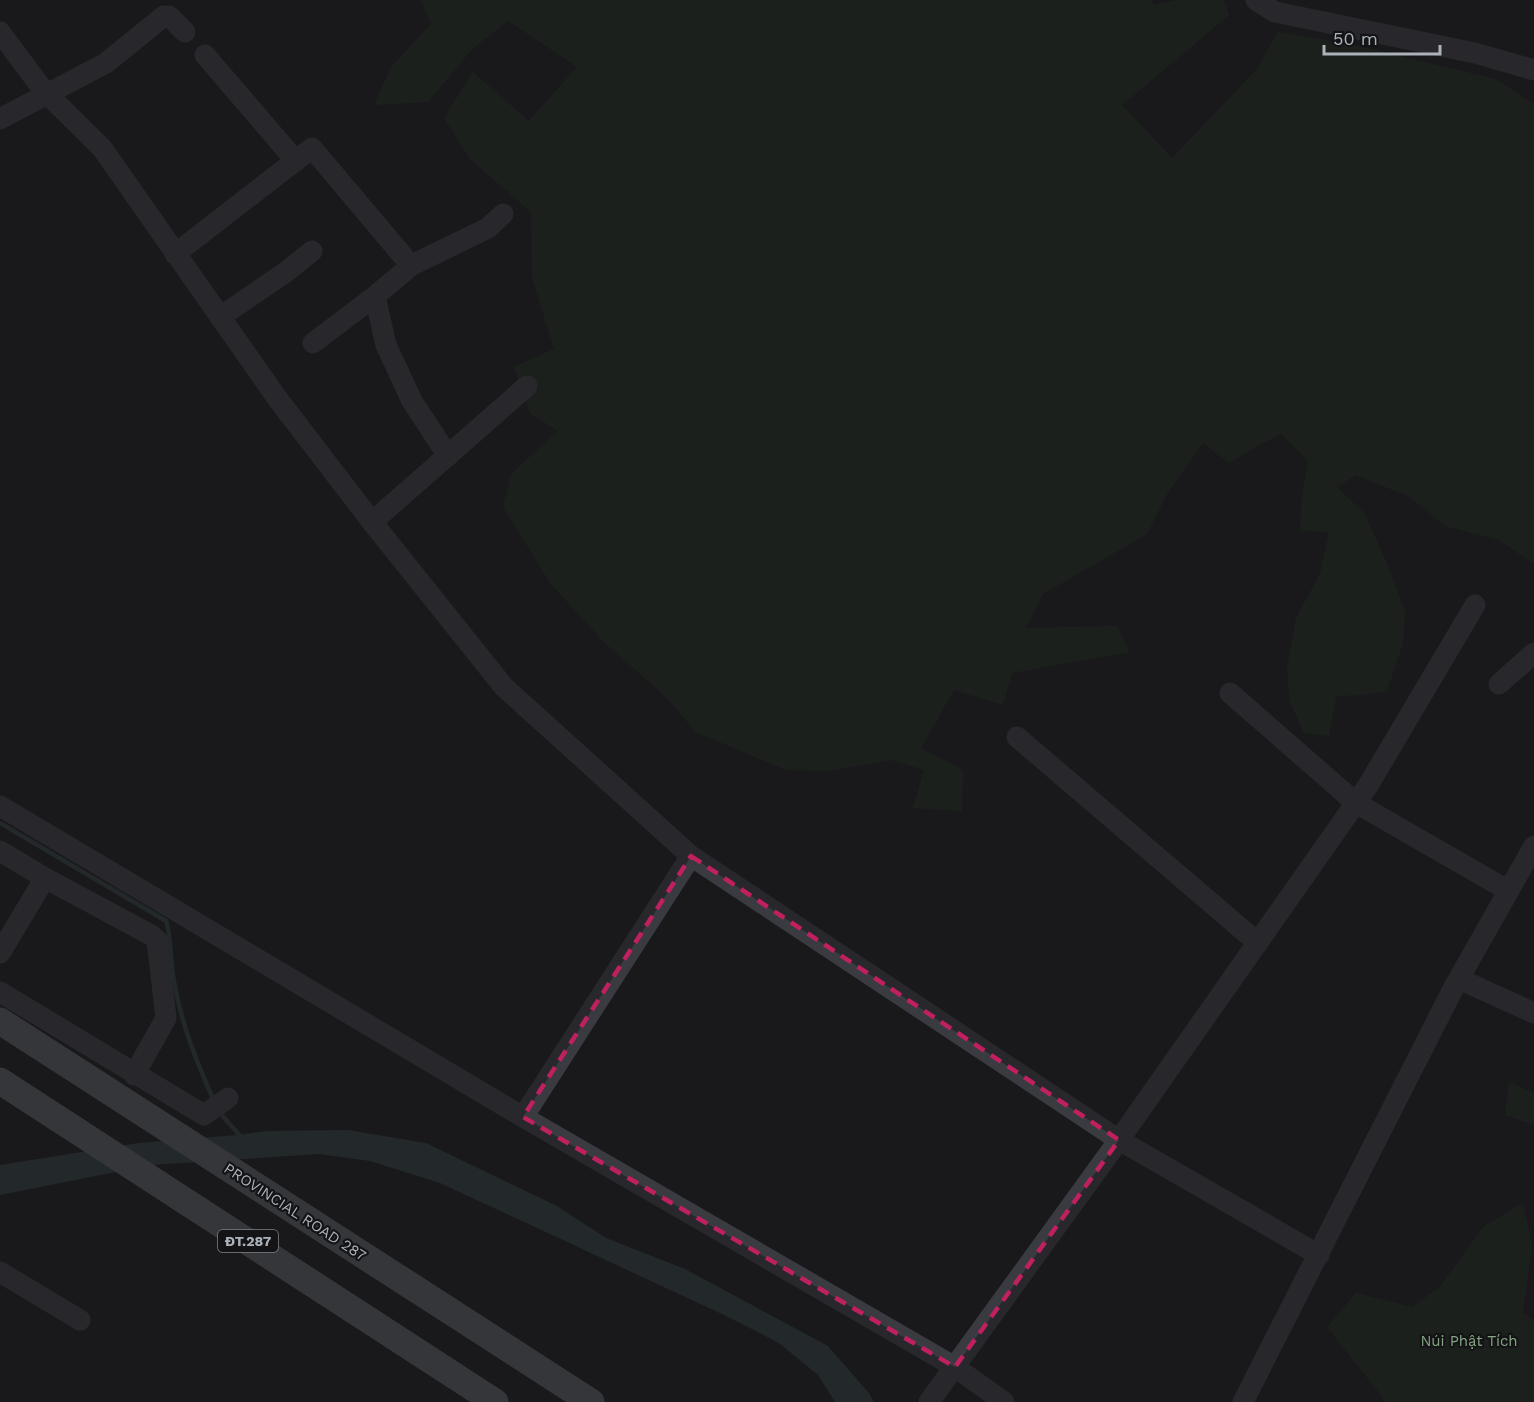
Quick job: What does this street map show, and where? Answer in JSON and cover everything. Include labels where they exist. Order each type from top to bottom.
[{"type":"main road","name":"PROVINCIAL ROAD 287","points":[[0,1021],[591,1402]]},
{"type":"main road","name":"ĐT.287","points":[[0,1081],[495,1402]]},
{"type":"street","points":[[1256,0],[1275,12],[1475,52],[1534,70]]},
{"type":"street","points":[[0,119],[106,63],[164,16],[169,16],[185,32]]},
{"type":"street","points":[[0,32],[48,95],[102,148],[276,398],[504,687],[691,856],[1119,1140],[1319,1255]]},
{"type":"street","points":[[205,55],[296,161]]},
{"type":"street","points":[[176,254],[312,148],[403,256]]},
{"type":"street","points":[[313,343],[412,265],[488,228],[502,214]]},
{"type":"street","points":[[220,317],[286,272],[312,251]]},
{"type":"street","points":[[375,296],[390,355],[412,401],[448,456]]},
{"type":"street","points":[[372,522],[527,386]]},
{"type":"street","points":[[928,1402],[1119,1140],[1356,803],[1475,605]]},
{"type":"street","points":[[1499,684],[1534,653]]},
{"type":"street","points":[[1230,693],[1356,803],[1509,891]]},
{"type":"street","points":[[1017,737],[1258,943]]},
{"type":"street","points":[[0,806],[523,1116],[955,1367],[1004,1402]]},
{"type":"street","points":[[1243,1402],[1459,979],[1534,846]]},
{"type":"street","points":[[0,851],[157,940],[166,1018],[134,1075]]},
{"type":"street","points":[[523,1116],[691,856]]},
{"type":"street","points":[[0,952],[45,878]]},
{"type":"street","points":[[1459,979],[1534,1013]]},
{"type":"street","points":[[0,992],[134,1075],[206,1114]]},
{"type":"street","points":[[176,1135],[228,1098]]},
{"type":"street","points":[[3,1282],[81,1320]]},
{"type":"street","points":[[1259,1402],[1260,1369]]},
{"type":"highlighted area","points":[[691,856],[1119,1140],[955,1367],[523,1117]]},
{"type":"green space","points":[[421,0],[1151,0],[1154,5],[1176,0],[1224,0],[1229,15],[1122,105],[1172,158],[1257,69],[1278,32],[1346,43],[1495,79],[1534,104],[1534,564],[1499,540],[1445,526],[1410,497],[1356,475],[1337,487],[1364,513],[1389,568],[1405,612],[1403,643],[1387,691],[1336,696],[1329,736],[1304,733],[1290,702],[1287,669],[1296,618],[1320,574],[1329,532],[1300,531],[1308,461],[1281,434],[1229,463],[1203,443],[1168,492],[1147,534],[1043,594],[1026,628],[1117,626],[1129,652],[1012,673],[1003,705],[954,690],[921,748],[963,770],[962,811],[913,808],[924,770],[892,760],[828,771],[786,770],[696,732],[666,697],[604,642],[551,584],[503,507],[511,474],[558,431],[530,413],[514,367],[554,349],[532,277],[531,212],[470,159],[444,118],[473,72],[529,121],[577,67],[508,21],[472,49],[428,102],[374,105],[391,67],[431,24]]},
{"type":"green space","points":[[1509,1082],[1534,1093],[1534,1125],[1505,1115]]},
{"type":"green space","name":"Núi Phật Tích","points":[[1523,1203],[1532,1244],[1523,1312],[1534,1321],[1534,1402],[1384,1402],[1381,1395],[1327,1327],[1356,1293],[1412,1307],[1439,1288],[1484,1226]]},
{"type":"shaded area","points":[[348,1130],[426,1143],[557,1206],[606,1238],[685,1269],[828,1346],[869,1393],[874,1402],[835,1402],[818,1375],[779,1343],[724,1315],[440,1183],[370,1161],[319,1154],[151,1165],[0,1195],[0,1165],[138,1143],[266,1131]]},
{"type":"waterway","points":[[0,823],[166,921],[177,997],[185,1027],[214,1101]]},
{"type":"waterway","points":[[219,1112],[243,1139]]}]
